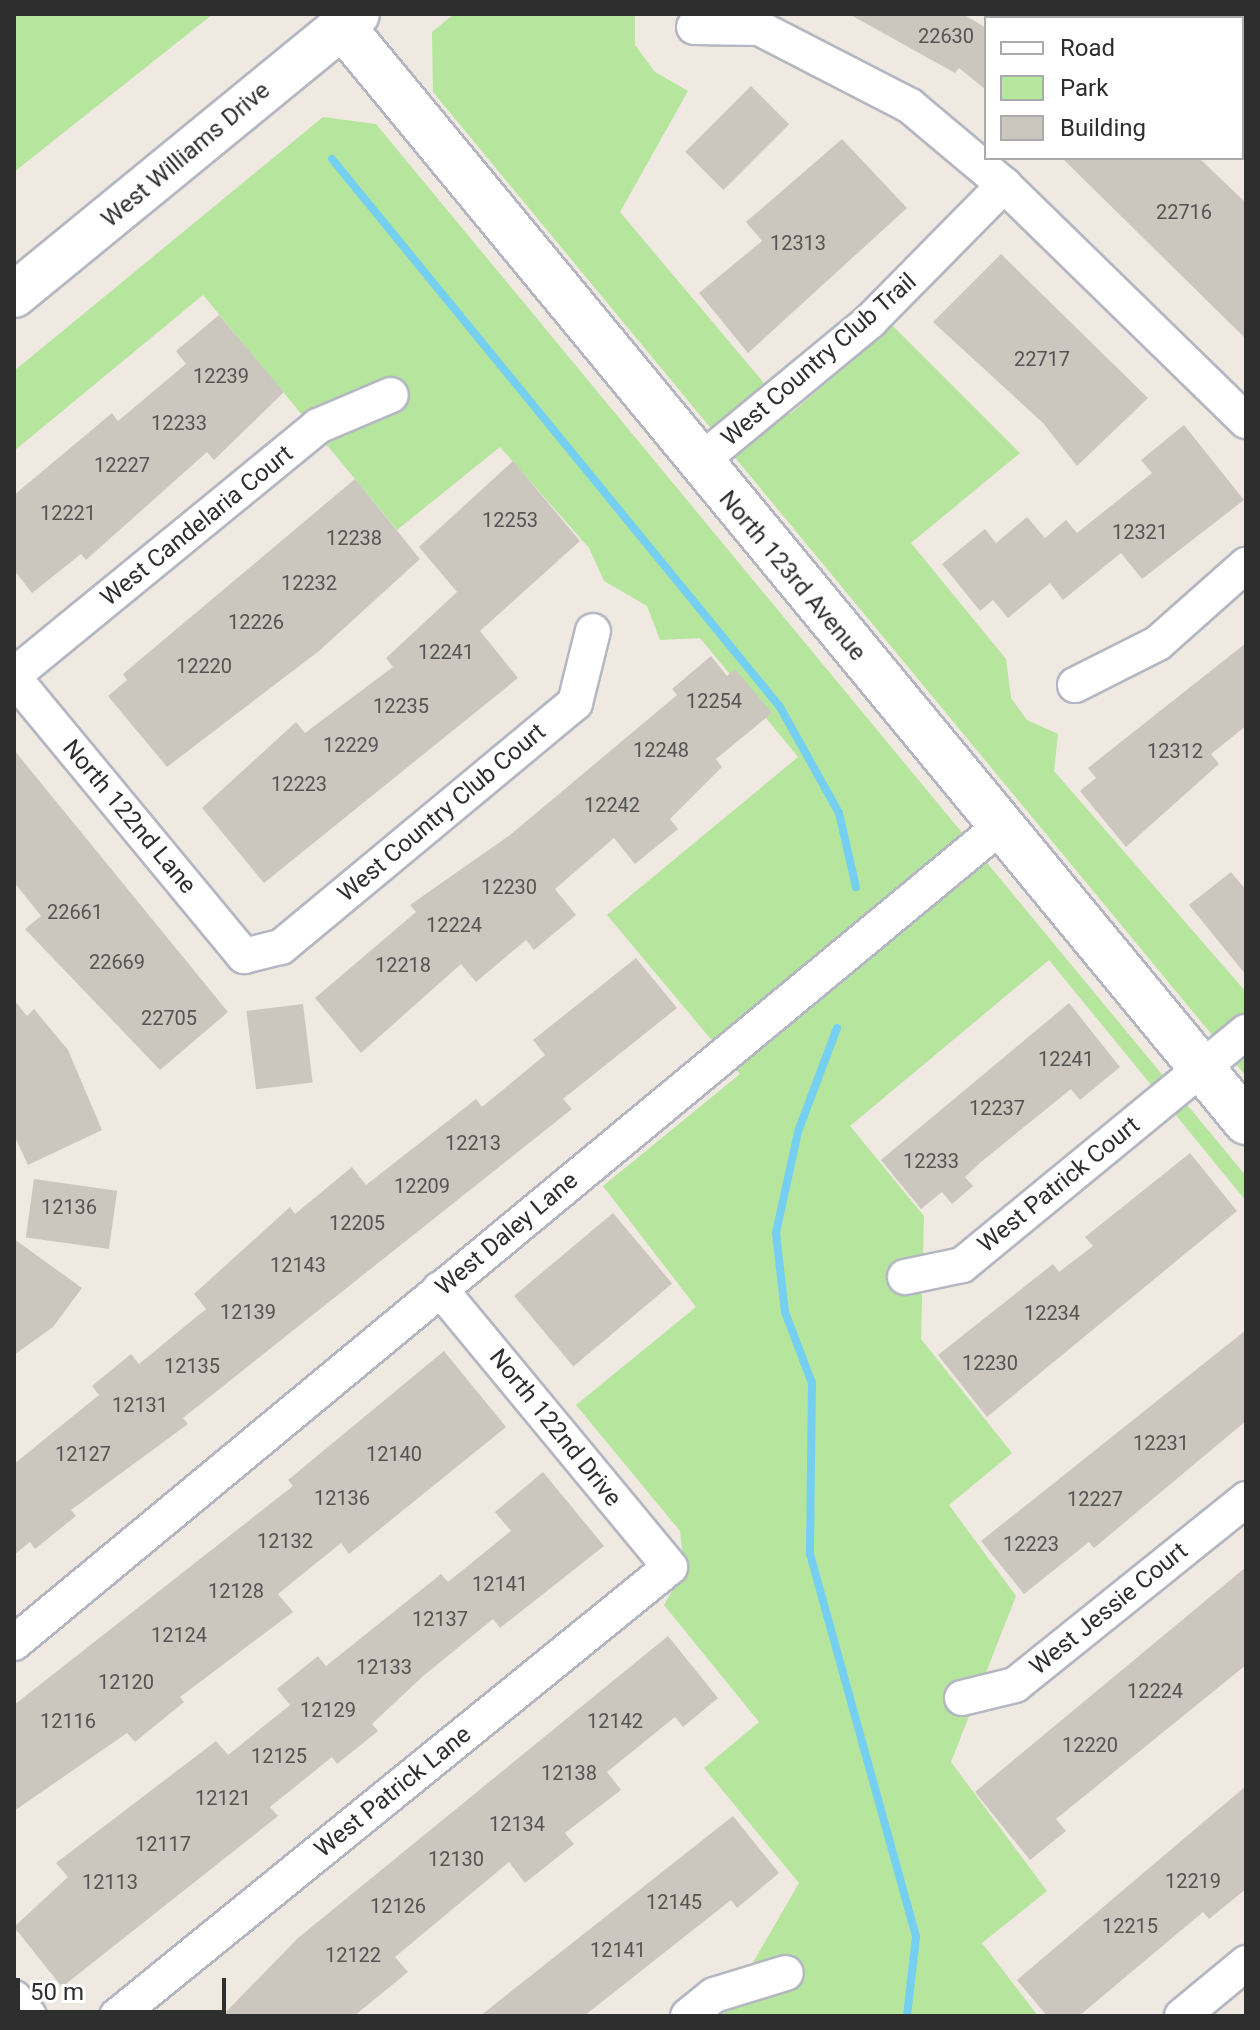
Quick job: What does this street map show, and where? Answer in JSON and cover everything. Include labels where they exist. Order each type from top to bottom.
[{"type":"street","name":"West Williams Drive","points":[[14,295],[350,20]]},
{"type":"street","name":"North 123rd Avenue","points":[[350,20],[698,463],[1246,1122]]},
{"type":"street","points":[[694,27],[759,28],[910,106],[1004,185],[1246,421]]},
{"type":"street","name":"West Country Club Trail","points":[[698,463],[870,321],[1004,185]]},
{"type":"street","name":"West Candelaria Court","points":[[14,677],[318,426],[391,395]]},
{"type":"street","points":[[1075,685],[1158,643],[1246,565]]},
{"type":"street","name":"West Country Club Court","points":[[244,956],[281,947],[575,703],[593,631]]},
{"type":"street","name":"North 122nd Lane","points":[[14,677],[244,956]]},
{"type":"street","name":"West Daley Lane","points":[[14,1643],[1001,826]]},
{"type":"street","points":[[1201,1068],[1246,1032]]},
{"type":"street","name":"West Patrick Court","points":[[905,1277],[962,1265],[1201,1068]]},
{"type":"street","name":"North 122nd Drive","points":[[440,1289],[670,1567]]},
{"type":"street","name":"West Jessie Court","points":[[962,1698],[1015,1685],[1246,1499]]},
{"type":"street","name":"West Patrick Lane","points":[[117,2016],[670,1567]]},
{"type":"street","points":[[1182,2016],[1246,1963]]},
{"type":"street","points":[[688,2016],[714,1995],[786,1973]]},
{"type":"street","points":[[14,1998],[29,2016]]},
{"type":"green space","points":[[14,14],[213,14],[14,172]]},
{"type":"green space","points":[[454,14],[635,14],[635,45],[655,72],[688,91],[620,212],[790,414],[893,326],[1020,453],[911,543],[1006,659],[1011,698],[1027,720],[1058,734],[1054,771],[1246,992],[1246,1076],[433,92],[432,32]]},
{"type":"green space","points":[[1091,14],[1246,14],[1246,163],[1244,16]]},
{"type":"green space","points":[[323,117],[376,124],[1246,1176],[1246,1201],[1049,960],[850,1126],[924,1216],[921,1339],[1012,1453],[949,1505],[1016,1596],[951,1762],[1047,1891],[982,1943],[1038,2016],[722,2016],[799,1883],[704,1768],[759,1722],[664,1605],[684,1569],[680,1531],[576,1405],[696,1307],[603,1186],[740,1074],[607,915],[798,757],[700,638],[660,640],[647,606],[604,581],[589,548],[500,447],[397,530],[203,295],[14,451],[14,371]]},
{"type":"building","points":[[849,14],[963,14],[984,27],[984,88],[959,68],[955,73]]},
{"type":"building","points":[[751,86],[789,124],[723,190],[685,152]]},
{"type":"building","points":[[842,139],[907,208],[748,353],[699,293],[762,241],[746,222]]},
{"type":"building","points":[[1064,160],[1201,160],[1246,203],[1246,339]]},
{"type":"building","points":[[1001,254],[1148,398],[1077,466],[1043,423],[933,322]]},
{"type":"building","points":[[219,315],[284,392],[214,460],[207,452],[86,560],[81,554],[32,593],[14,570],[14,495],[112,413],[118,421],[186,364],[176,351]]},
{"type":"building","points":[[1184,425],[1244,500],[1142,579],[1121,553],[1063,600],[1050,583],[1008,618],[993,600],[980,611],[942,564],[985,529],[996,543],[1027,517],[1045,538],[1066,520],[1077,533],[1152,473],[1141,460]]},
{"type":"building","points":[[513,461],[580,541],[480,631],[518,678],[264,883],[202,808],[296,722],[305,733],[393,667],[386,658],[457,592],[419,547]]},
{"type":"building","points":[[355,479],[420,559],[319,651],[167,767],[108,696],[127,680],[123,674]]},
{"type":"building","points":[[1246,643],[1246,726],[1211,754],[1219,764],[1126,847],[1080,791],[1096,778],[1088,768]]},
{"type":"building","points":[[711,656],[727,676],[735,669],[772,713],[716,759],[722,767],[670,819],[678,829],[635,864],[614,838],[555,889],[576,915],[534,950],[526,940],[476,982],[461,964],[361,1053],[315,998],[416,912],[410,905],[510,835],[677,695],[672,689]]},
{"type":"building","points":[[14,750],[228,1012],[160,1070],[25,929],[41,916],[14,882]]},
{"type":"building","points":[[1231,872],[1246,890],[1246,975],[1189,905]]},
{"type":"building","points":[[636,958],[677,1008],[563,1099],[572,1109],[183,1418],[188,1424],[71,1510],[76,1516],[35,1549],[30,1542],[14,1555],[14,1464],[99,1395],[92,1386],[131,1354],[139,1364],[206,1309],[194,1294],[290,1207],[295,1214],[352,1167],[366,1185],[476,1099],[482,1107],[545,1055],[533,1040]]},
{"type":"building","points":[[14,1000],[27,1016],[34,1009],[68,1050],[102,1130],[28,1165],[14,1135]]},
{"type":"building","points":[[1069,1003],[1120,1067],[1080,1100],[1071,1089],[981,1162],[965,1177],[973,1186],[952,1204],[942,1192],[921,1209],[881,1160]]},
{"type":"building","points":[[303,1004],[313,1082],[256,1089],[246,1011]]},
{"type":"building","points":[[1190,1153],[1237,1211],[987,1417],[938,1355],[1053,1264],[1059,1272],[1093,1246],[1085,1237]]},
{"type":"building","points":[[34,1179],[117,1191],[109,1249],[26,1237]]},
{"type":"building","points":[[613,1213],[672,1283],[573,1366],[514,1296]]},
{"type":"building","points":[[14,1239],[82,1288],[53,1327],[14,1355]]},
{"type":"building","points":[[1246,1330],[1246,1421],[1094,1548],[1089,1542],[1024,1594],[981,1541]]},
{"type":"building","points":[[444,1351],[506,1427],[349,1554],[341,1543],[278,1594],[293,1612],[180,1697],[184,1702],[135,1742],[127,1733],[14,1811],[14,1705],[293,1486],[288,1480]]},
{"type":"building","points":[[543,1472],[604,1546],[500,1628],[493,1619],[422,1677],[372,1724],[378,1731],[337,1764],[332,1757],[270,1807],[278,1816],[62,1987],[14,1927],[68,1877],[56,1863],[216,1741],[228,1755],[290,1705],[277,1689],[318,1656],[326,1666],[441,1574],[448,1582],[511,1531],[495,1512]]},
{"type":"building","points":[[1246,1567],[1246,1665],[1056,1819],[1066,1831],[1030,1860],[975,1792]]},
{"type":"building","points":[[668,1636],[718,1698],[683,1727],[675,1717],[607,1772],[621,1790],[565,1833],[574,1844],[525,1883],[509,1862],[395,1957],[408,1972],[354,2016],[222,2016],[298,1938]]},
{"type":"building","points":[[1246,1786],[1246,1889],[1209,1919],[1203,1912],[1079,2016],[1047,2016],[1017,1980]]},
{"type":"building","points":[[733,1816],[779,1873],[737,1908],[731,1900],[584,2016],[480,2016]]},
{"type":"waterway","points":[[332,159],[780,707],[839,813],[856,887]]},
{"type":"waterway","points":[[837,1028],[798,1132],[776,1233],[785,1312],[812,1383],[810,1554],[916,1937],[907,2016]]}]
